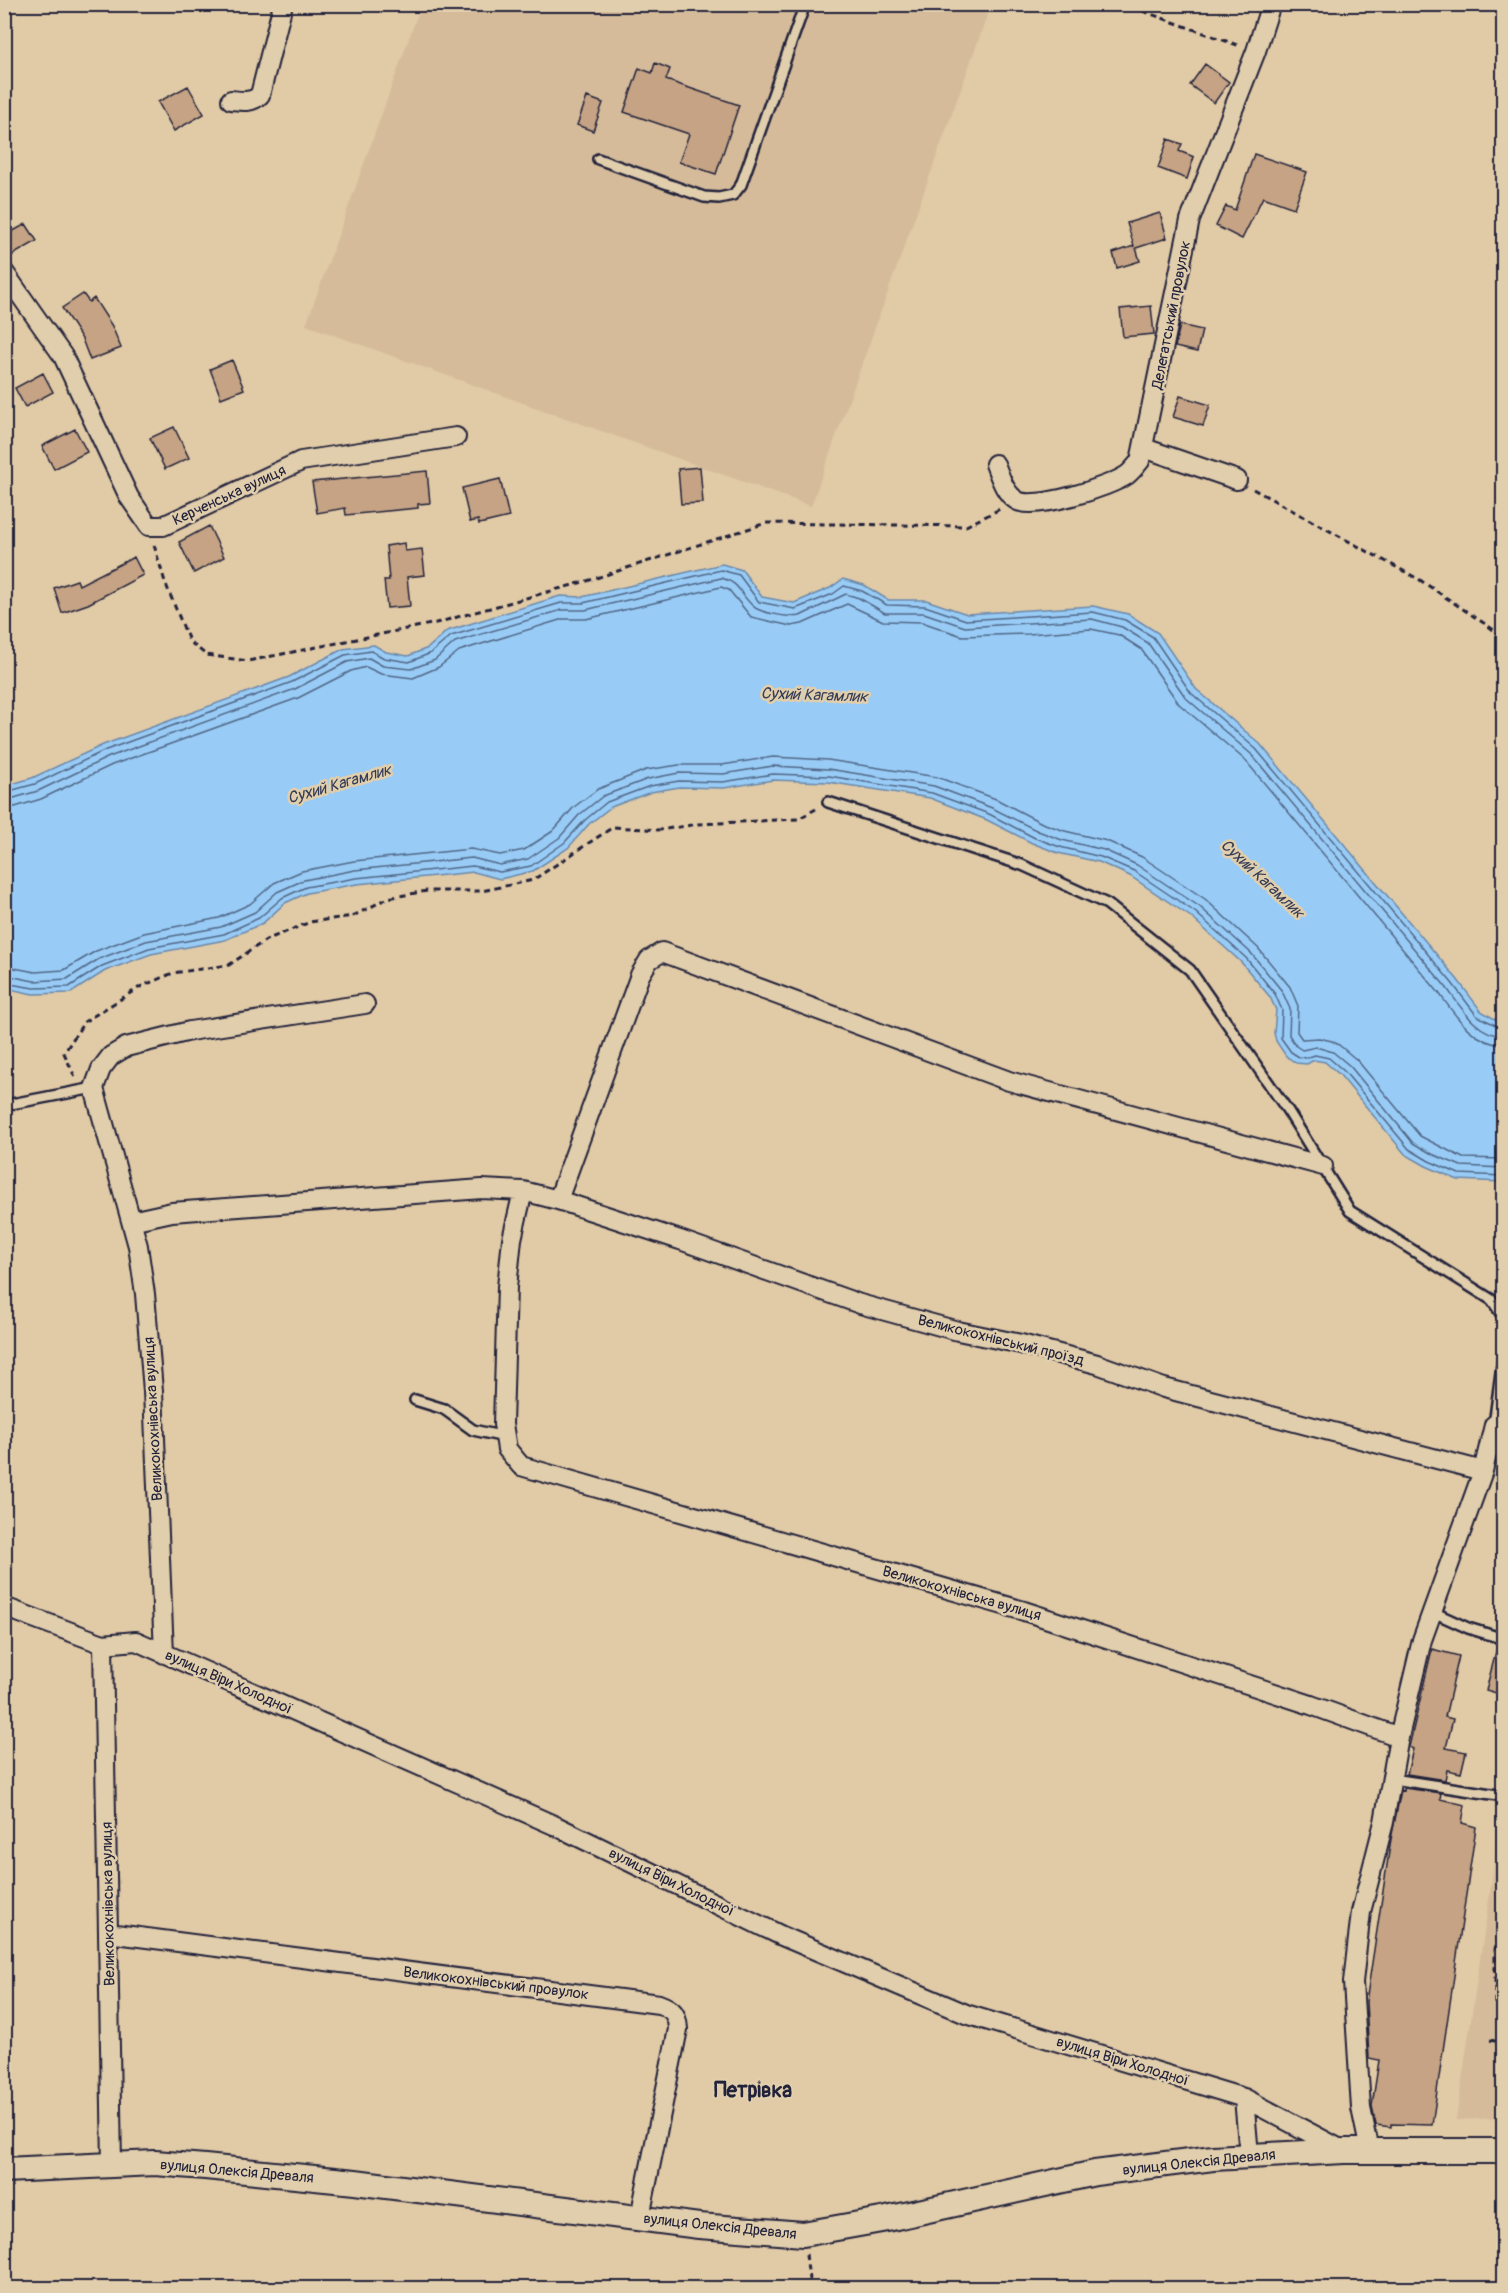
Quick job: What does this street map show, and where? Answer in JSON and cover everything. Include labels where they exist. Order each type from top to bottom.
[{"type":"street","points":[[231,100],[245,102],[260,95],[283,4]]},
{"type":"street","name":"Делегатський провулок","points":[[1017,501],[1032,504],[1069,498],[1127,475],[1140,461],[1190,220],[1256,51],[1271,4]]},
{"type":"street","points":[[4,272],[63,356],[129,497],[148,526]]},
{"type":"street","name":"Керченська вулиця","points":[[148,526],[163,526],[301,460],[456,437]]},
{"type":"street","points":[[1144,448],[1237,480]]},
{"type":"street","points":[[995,464],[1006,490],[1017,501]]},
{"type":"street","points":[[558,1200],[640,975],[649,960],[662,952],[1009,1081],[1323,1166]]},
{"type":"street","points":[[87,1089],[111,1056],[126,1047],[190,1030],[365,1004]]},
{"type":"street","name":"Великокохнівська вулиця","points":[[87,1089],[138,1246],[150,1340],[164,1654]]},
{"type":"street","points":[[131,1221],[183,1211],[471,1190],[523,1191],[512,1239],[507,1287],[503,1424],[505,1437]]},
{"type":"street","name":"Великокохнівський проїзд","points":[[523,1191],[558,1200],[680,1240],[860,1304],[958,1331],[1022,1344],[1097,1364],[1164,1388],[1483,1471]]},
{"type":"street","points":[[1370,2151],[1361,2108],[1353,1982],[1361,1912],[1393,1779],[1399,1737],[1422,1640],[1483,1471],[1494,1425]]},
{"type":"street","name":"Великокохнівська вулиця","points":[[505,1437],[507,1449],[521,1466],[1024,1611],[1399,1737]]},
{"type":"street","name":"вулиця Віри Холодної","points":[[4,1607],[103,1644],[136,1641],[556,1826],[782,1936],[966,2014],[1244,2098],[1344,2151]]},
{"type":"street","name":"Великокохнівська вулиця","points":[[103,1644],[112,2164]]},
{"type":"street","name":"Великокохнівський провулок","points":[[108,1933],[647,2003],[670,2008],[677,2016],[678,2029],[640,2217]]},
{"type":"street","points":[[1244,2098],[1249,2155]]},
{"type":"street","name":"вулиця Олексія Древаля","points":[[4,2170],[155,2163],[195,2166],[355,2182],[699,2226],[803,2234],[887,2219],[1095,2173],[1249,2155],[1344,2151],[1503,2151]]},
{"type":"lane","points":[[598,159],[704,196],[719,198],[733,195],[741,185],[805,4]]},
{"type":"lane","points":[[828,802],[1022,866],[1107,904],[1190,970],[1276,1093],[1350,1211],[1492,1300],[1503,1318]]},
{"type":"lane","points":[[6,1105],[87,1089]]},
{"type":"lane","points":[[1494,1425],[1503,1350]]},
{"type":"lane","points":[[415,1400],[444,1409],[473,1430],[505,1437]]},
{"type":"lane","points":[[1432,1612],[1468,1628],[1503,1639]]},
{"type":"lane","points":[[1393,1779],[1503,1796]]},
{"type":"path","points":[[1123,4],[1256,51]]},
{"type":"path","points":[[1237,480],[1420,580],[1491,628],[1503,639]]},
{"type":"path","points":[[148,526],[165,582],[189,641],[207,654],[248,661],[435,623],[587,581],[766,523],[966,526],[1017,501]]},
{"type":"path","points":[[87,1089],[64,1053],[84,1022],[140,987],[173,973],[230,965],[266,940],[310,922],[353,916],[388,898],[428,891],[482,891],[533,880],[613,827],[660,830],[698,824],[798,819],[828,802]]},
{"type":"path","points":[[1503,1905],[1495,1949],[1495,2003],[1503,2024]]},
{"type":"path","points":[[1490,2040],[1503,2043]]},
{"type":"path","points":[[803,2234],[810,2289]]},
{"type":"shaded area","points":[[421,5],[991,5],[811,506],[306,325]]},
{"type":"shaded area","points":[[1503,1806],[1503,2118],[1456,2120]]},
{"type":"water","name":"Сухий Кагамлик","points":[[722,564],[742,570],[762,597],[794,603],[830,588],[843,579],[864,585],[888,600],[926,600],[967,614],[1093,606],[1128,614],[1158,633],[1196,689],[1260,744],[1457,979],[1481,1011],[1503,1024],[1503,1182],[1458,1180],[1405,1154],[1340,1075],[1325,1062],[1314,1060],[1307,1064],[1296,1063],[1286,1056],[1276,1041],[1274,1033],[1276,1010],[1270,997],[1241,962],[1191,917],[1130,876],[1099,862],[1058,853],[1032,843],[987,820],[930,798],[828,782],[773,780],[724,788],[679,787],[651,792],[611,807],[589,824],[568,848],[533,871],[500,879],[474,872],[357,884],[307,893],[285,903],[263,923],[225,940],[151,954],[105,971],[71,993],[33,994],[5,988],[5,782],[12,784],[32,778],[103,745],[289,677],[343,649],[374,645],[386,652],[408,656],[428,648],[447,631],[560,596],[582,597]]},
{"type":"building","points":[[655,63],[670,69],[666,80],[739,105],[716,174],[679,162],[689,134],[624,112],[639,68],[652,73]]},
{"type":"building","points":[[1205,64],[1229,82],[1214,103],[1190,85]]},
{"type":"building","points":[[188,86],[204,114],[174,131],[158,102]]},
{"type":"building","points":[[587,97],[603,103],[593,131],[577,125]]},
{"type":"building","points":[[1168,139],[1182,144],[1179,151],[1194,157],[1187,179],[1158,168]]},
{"type":"building","points":[[1254,154],[1307,172],[1294,208],[1263,197],[1242,239],[1216,226],[1226,206],[1235,210]]},
{"type":"building","points":[[1160,213],[1167,238],[1136,248],[1140,261],[1117,268],[1113,253],[1134,246],[1127,223]]},
{"type":"building","points":[[26,224],[37,241],[11,256],[4,245],[4,236]]},
{"type":"building","points":[[83,294],[89,302],[94,298],[112,326],[121,348],[90,360],[82,339],[62,308]]},
{"type":"building","points":[[1151,306],[1154,334],[1123,337],[1120,309]]},
{"type":"building","points":[[1180,325],[1202,330],[1197,352],[1175,347]]},
{"type":"building","points":[[232,360],[244,389],[221,398],[210,369]]},
{"type":"building","points":[[43,373],[53,392],[25,407],[15,388]]},
{"type":"building","points":[[1180,396],[1210,405],[1203,426],[1173,417]]},
{"type":"building","points":[[174,427],[189,458],[165,469],[150,438]]},
{"type":"building","points":[[75,429],[87,452],[54,469],[42,446]]},
{"type":"building","points":[[700,467],[703,503],[681,504],[678,469]]},
{"type":"building","points":[[427,471],[430,503],[418,504],[418,508],[346,515],[345,508],[317,513],[312,482]]},
{"type":"building","points":[[500,479],[509,517],[479,524],[478,520],[470,522],[462,488]]},
{"type":"building","points":[[209,526],[224,557],[194,573],[179,542]]},
{"type":"building","points":[[404,543],[405,551],[422,549],[425,575],[407,577],[410,606],[387,608],[384,580],[389,580],[386,546]]},
{"type":"building","points":[[134,557],[143,575],[88,604],[62,613],[54,588],[77,580],[79,585]]},
{"type":"building","points":[[1498,1644],[1503,1646],[1503,1695],[1486,1690]]},
{"type":"building","points":[[1432,1649],[1459,1656],[1445,1717],[1453,1719],[1446,1748],[1466,1752],[1461,1773],[1447,1770],[1445,1780],[1407,1774],[1413,1749],[1409,1747]]},
{"type":"building","points":[[1404,1788],[1441,1793],[1440,1799],[1465,1805],[1462,1823],[1476,1827],[1432,2125],[1391,2124],[1391,2127],[1376,2125],[1372,2106],[1379,2060],[1369,2058],[1366,2002],[1391,1839],[1401,1790],[1404,1791]]},
{"type":"district","name":"Петрівка","points":[[753,2090]]}]
